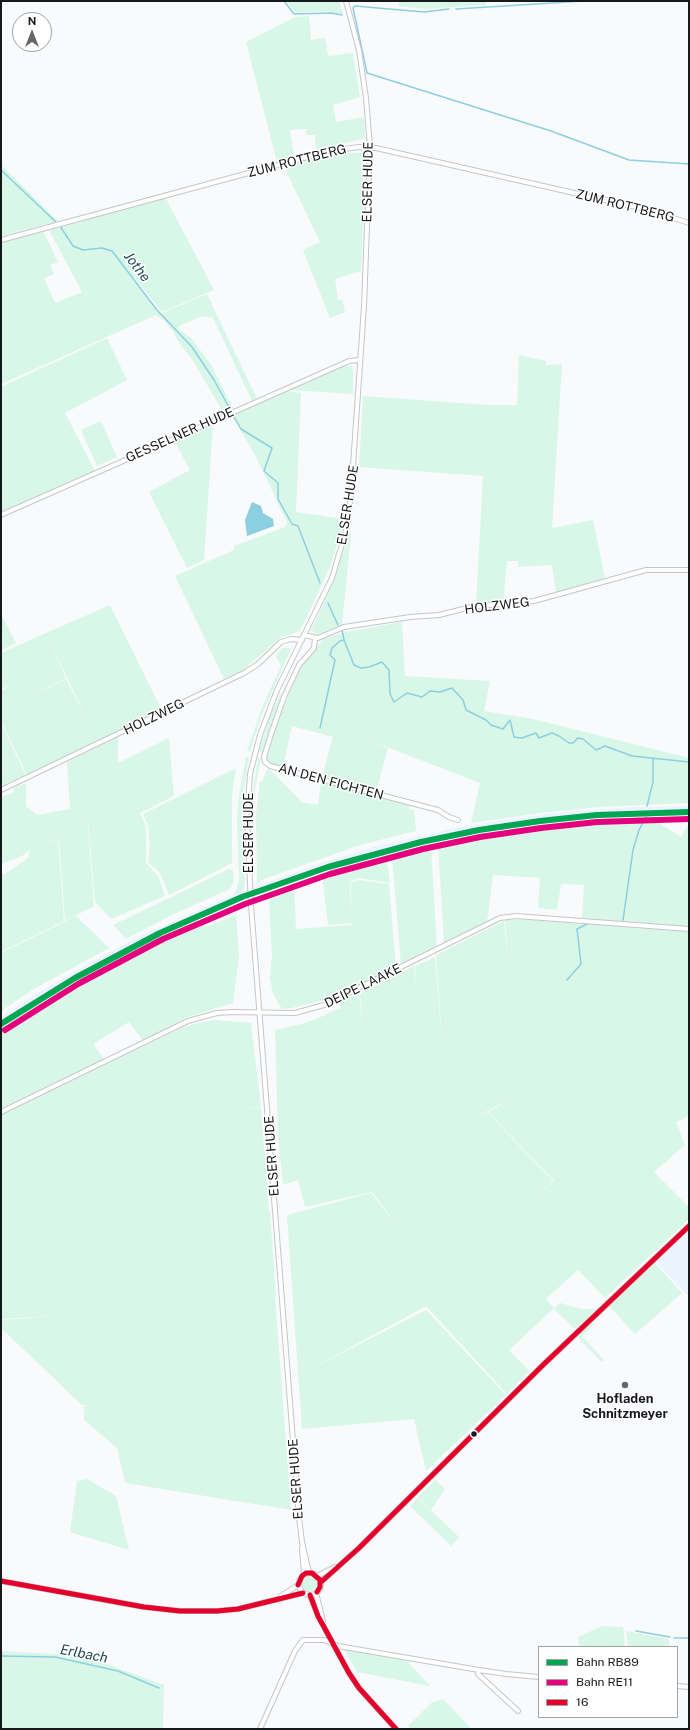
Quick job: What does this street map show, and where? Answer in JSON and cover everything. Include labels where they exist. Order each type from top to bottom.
[{"type":"street","name":"ELSER HUDE","points":[[304,1574],[301,1558],[302,1542],[261,1012],[251,905],[247,818],[250,774],[268,711],[332,578],[347,527],[354,473],[368,223],[370,147],[366,98],[359,50],[346,1]]},
{"type":"street","name":"ZUM ROTTBERG","points":[[1,240],[330,151],[370,147],[642,209],[689,222]]},
{"type":"street","name":"GESSELNER HUDE","points":[[1,515],[349,360],[360,360]]},
{"type":"street","name":"HOLZWEG","points":[[315,638],[344,627],[410,617],[439,616],[471,607],[534,601],[639,571],[689,570]]},
{"type":"street","points":[[304,635],[315,638]]},
{"type":"street","name":"AN DEN FICHTEN","points":[[315,638],[314,648],[299,666],[284,697],[264,757],[265,762],[270,766],[438,810],[449,817],[458,820]]},
{"type":"street","name":"HOLZWEG","points":[[1,790],[244,674],[258,664],[281,642],[291,639],[302,640]]},
{"type":"street","name":"DEIPE LAAKE","points":[[1,1112],[188,1021],[216,1013],[295,1013],[324,1006],[500,918],[516,916],[689,929]]},
{"type":"street","points":[[320,1582],[405,1504],[549,1360],[689,1226]]},
{"type":"street","name":"ELSER HUDE","points":[[302,1542],[309,1573]]},
{"type":"street","points":[[277,1598],[298,1585],[300,1578],[304,1574],[309,1573],[318,1576],[341,1564]]},
{"type":"street","points":[[1,1582],[144,1607],[180,1611],[216,1611],[233,1610],[277,1598],[303,1593],[310,1595],[316,1593],[319,1589],[320,1582],[318,1576]]},
{"type":"street","points":[[298,1585],[303,1593]]},
{"type":"street","points":[[316,1593],[325,1627]]},
{"type":"street","points":[[310,1595],[332,1644],[359,1688],[396,1729]]},
{"type":"street","points":[[260,1729],[298,1645],[303,1640],[324,1640],[332,1644],[479,1670],[538,1677]]},
{"type":"street","points":[[479,1670],[478,1674],[518,1711]]},
{"type":"street","points":[[678,1686],[689,1687]]},
{"type":"shaded area","points":[[689,806],[689,815],[584,819],[529,825],[480,833],[399,850],[286,884],[148,941],[44,999],[1,1027],[1,1017],[31,997],[100,957],[142,935],[235,894],[318,864],[373,847],[460,827],[504,820],[554,813],[634,807]]},
{"type":"shaded area","points":[[689,1230],[689,1297],[656,1262]]},
{"type":"green space","points":[[286,1],[339,1],[343,14],[328,11],[296,13]]},
{"type":"green space","points":[[399,1],[486,1],[486,5],[426,9],[398,6]]},
{"type":"green space","points":[[309,16],[311,40],[325,38],[328,56],[353,53],[360,97],[333,105],[336,122],[364,117],[365,138],[316,151],[315,135],[306,135],[307,129],[290,130],[294,157],[277,162],[246,42],[295,17]]},
{"type":"green space","points":[[363,153],[361,271],[335,279],[338,300],[342,299],[345,312],[330,318],[303,250],[320,242],[284,167],[332,154]]},
{"type":"green space","points":[[1,165],[58,221],[1,236]]},
{"type":"green space","points":[[165,197],[214,290],[162,312],[134,277],[133,278],[160,314],[207,294],[257,399],[252,401],[213,318],[202,316],[179,326],[178,329],[191,338],[212,366],[233,409],[224,414],[194,362],[164,320],[156,315],[1,384],[1,242],[43,231],[58,262],[50,265],[54,274],[44,278],[55,303],[82,292],[49,230],[58,229]]},
{"type":"green space","points":[[107,338],[127,380],[65,413],[95,471],[1,513],[1,387]]},
{"type":"green space","points":[[519,355],[546,361],[546,365],[562,364],[552,528],[593,520],[605,578],[556,593],[552,565],[518,567],[518,561],[507,561],[503,603],[476,604],[483,476],[359,467],[363,396],[487,405],[517,405]]},
{"type":"green space","points":[[345,365],[353,367],[353,394],[290,390]]},
{"type":"green space","points":[[285,391],[301,393],[296,512],[343,519],[341,532],[330,567],[300,631],[280,638],[243,670],[224,679],[175,576],[234,550],[234,546],[285,527],[287,522],[256,457],[232,416]]},
{"type":"green space","points":[[101,421],[117,457],[97,466],[81,430]]},
{"type":"green space","points":[[213,424],[204,560],[187,568],[149,492],[190,470],[174,440]]},
{"type":"green space","points":[[349,533],[351,534],[342,625],[318,634],[311,631],[334,580]]},
{"type":"green space","points":[[110,605],[162,711],[27,775],[1,721],[1,691],[10,686],[1,689],[1,653],[46,633]],"holes":[[[46,633],[87,720],[66,679],[18,702],[66,678]]]},
{"type":"green space","points":[[1,614],[16,643],[1,650]]},
{"type":"green space","points":[[402,622],[405,676],[490,681],[484,711],[533,719],[689,758],[689,803],[599,807],[541,813],[471,823],[480,783],[353,734],[388,748],[376,792],[322,777],[333,737],[292,726],[283,768],[271,765],[266,757],[277,722],[301,667],[323,639],[345,632]]},
{"type":"green space","points":[[282,648],[291,649],[260,719],[250,752],[247,751],[263,705],[281,666],[276,656]]},
{"type":"green space","points":[[283,690],[263,752],[261,753],[259,751],[271,713]]},
{"type":"green space","points":[[1,723],[26,776],[3,786],[1,782]]},
{"type":"green space","points":[[118,737],[118,763],[169,738],[174,796],[140,813],[146,826],[146,863],[158,876],[165,896],[111,919],[95,902],[86,796],[94,906],[65,921],[59,839],[39,846],[58,840],[64,921],[1,952],[1,875],[5,874],[28,858],[30,850],[22,856],[1,864],[1,797],[14,792],[13,788],[26,783],[26,806],[37,815],[70,809],[67,762]]},
{"type":"green space","points":[[246,757],[249,757],[243,796],[242,818],[245,882],[243,891],[234,894],[239,881],[237,819],[239,795]]},
{"type":"green space","points":[[258,758],[261,759],[255,789],[251,842],[252,797]]},
{"type":"green space","points":[[236,768],[232,794],[232,863],[169,895],[160,873],[148,862],[150,847],[148,826],[143,814]]},
{"type":"green space","points":[[267,769],[271,771],[302,802],[318,805],[321,782],[409,804],[409,809],[414,810],[416,831],[360,845],[261,880],[257,885],[256,815],[260,782],[262,782]]},
{"type":"green space","points":[[650,817],[681,837],[689,824],[689,927],[582,918],[584,885],[561,884],[557,910],[538,908],[540,878],[493,875],[487,922],[444,943],[438,844],[480,835],[561,823]]},
{"type":"green space","points":[[431,848],[437,947],[401,965],[392,857]]},
{"type":"green space","points":[[386,856],[390,883],[358,878],[350,882],[351,922],[351,883],[359,880],[389,884],[396,968],[335,997],[292,1008],[282,1009],[273,994],[270,978],[272,956],[269,898],[272,892],[294,885],[296,929],[352,925],[352,923],[328,925],[322,875]]},
{"type":"green space","points":[[229,869],[233,870],[234,881],[230,889],[178,912],[126,939],[113,925]]},
{"type":"green space","points":[[236,915],[239,956],[233,1003],[188,1017],[143,1041],[129,1022],[93,1044],[105,1060],[1,1111],[1,1028],[42,1001],[148,942],[202,919],[206,927]]},
{"type":"green space","points":[[76,916],[109,948],[32,990],[1,1011],[1,953]]},
{"type":"green space","points":[[505,920],[531,920],[689,932],[689,1116],[676,1122],[685,1145],[654,1172],[689,1207],[689,1219],[605,1298],[578,1270],[546,1299],[554,1308],[509,1350],[529,1371],[507,1394],[426,1306],[313,1368],[426,1310],[506,1395],[426,1471],[414,1419],[302,1429],[287,1215],[371,1193],[400,1229],[372,1192],[305,1207],[298,1180],[283,1185],[278,1137],[275,1030],[302,1024],[316,1019],[340,1008],[340,1002],[359,993],[363,1040],[360,993],[414,966],[417,992],[415,966],[435,957],[443,1053],[436,955],[504,921],[508,963]],"holes":[[[516,1096],[488,1112],[554,1181],[530,1202],[553,1181],[487,1112],[474,1118]]]},
{"type":"green space","points":[[216,1020],[251,1023],[261,1107],[245,1109],[261,1108],[270,1211],[291,1510],[125,1483],[117,1448],[84,1420],[84,1406],[90,1405],[82,1405],[1,1328],[1,1320],[53,1316],[1,1319],[1,1115],[182,1028],[198,1023]]},
{"type":"green space","points":[[654,1262],[682,1293],[635,1334],[609,1306]]},
{"type":"green space","points":[[560,1303],[582,1309],[597,1309],[575,1329],[554,1309]]},
{"type":"green space","points":[[591,1323],[593,1325],[582,1336],[604,1360],[601,1362],[577,1336]]},
{"type":"green space","points":[[87,1479],[116,1496],[129,1550],[70,1532],[77,1481]]},
{"type":"green space","points":[[435,1480],[445,1489],[431,1510],[418,1497]]},
{"type":"green space","points":[[418,1498],[459,1537],[451,1546],[410,1506]]},
{"type":"green space","points":[[309,1576],[315,1578],[317,1584],[315,1590],[309,1592],[303,1590],[301,1584],[303,1578]]},
{"type":"green space","points":[[602,1626],[623,1627],[625,1646],[579,1646],[578,1637]]},
{"type":"green space","points":[[626,1631],[669,1639],[669,1646],[628,1646]]},
{"type":"green space","points":[[344,1649],[405,1659],[430,1686],[357,1672]]},
{"type":"green space","points":[[1,1651],[85,1656],[164,1685],[163,1729],[1,1729]]},
{"type":"green space","points":[[443,1699],[472,1729],[411,1729],[408,1726],[431,1703]]},
{"type":"water","points":[[252,502],[261,506],[263,513],[273,519],[274,526],[247,536],[245,520]]},
{"type":"waterway","points":[[284,1],[294,14],[332,13],[342,15]]},
{"type":"waterway","points":[[456,9],[584,1]]},
{"type":"waterway","points":[[449,9],[424,12],[355,6],[353,8],[367,73],[551,131],[629,160],[689,164]]},
{"type":"waterway","name":"Jothe","points":[[1,170],[57,223]]},
{"type":"waterway","name":"Jothe","points":[[60,226],[73,246],[83,250],[102,248],[112,251],[157,310],[192,347],[214,380],[231,411]]},
{"type":"waterway","points":[[233,415],[241,429],[272,448],[264,471],[278,483],[278,499],[292,524],[298,526],[320,583]]},
{"type":"waterway","points":[[328,603],[338,625]]},
{"type":"waterway","points":[[320,728],[335,660],[330,655],[332,648],[340,641],[344,640],[342,630]]},
{"type":"waterway","points":[[344,640],[354,665],[361,668],[369,667],[382,662],[389,670],[390,694],[394,702],[407,693],[422,697],[430,691],[440,692],[452,688],[463,700],[466,710],[486,720],[491,725],[503,729],[510,720],[514,737],[522,738],[536,733],[539,738],[552,733],[569,743],[573,743],[578,738],[583,739],[596,750],[605,746],[632,756],[689,762]]},
{"type":"waterway","points":[[647,806],[653,782],[653,759]]},
{"type":"waterway","points":[[623,920],[633,850],[639,830],[647,815]]},
{"type":"waterway","points":[[567,980],[581,964],[577,929],[589,923]]},
{"type":"waterway","points":[[636,1631],[670,1637]]},
{"type":"waterway","points":[[674,1638],[689,1638]]},
{"type":"waterway","name":"Erlbach","points":[[1,1656],[55,1657],[118,1671],[159,1688]]},
{"type":"rail line","name":"RB89","points":[[1,1024],[75,978],[160,933],[242,897],[328,867],[421,842],[479,830],[540,821],[597,815],[689,812]]},
{"type":"rail line","name":"RE11","points":[[5,1030],[78,984],[163,939],[245,904],[330,874],[423,849],[480,837],[597,822],[689,819]]},
{"type":"transit line","name":"16","points":[[321,1582],[359,1548],[544,1364],[689,1226]]},
{"type":"transit line","name":"16","points":[[298,1585],[302,1576],[306,1573],[312,1573],[320,1580],[320,1587],[317,1592]]},
{"type":"transit line","name":"16","points":[[1,1581],[144,1607],[180,1611],[217,1611],[238,1609],[303,1593]]},
{"type":"transit line","name":"16","points":[[310,1595],[318,1616],[349,1673],[359,1688],[396,1729]]},
{"type":"place","name":"Hofladen Schnitzmeyer","points":[[625,1385]]}]
